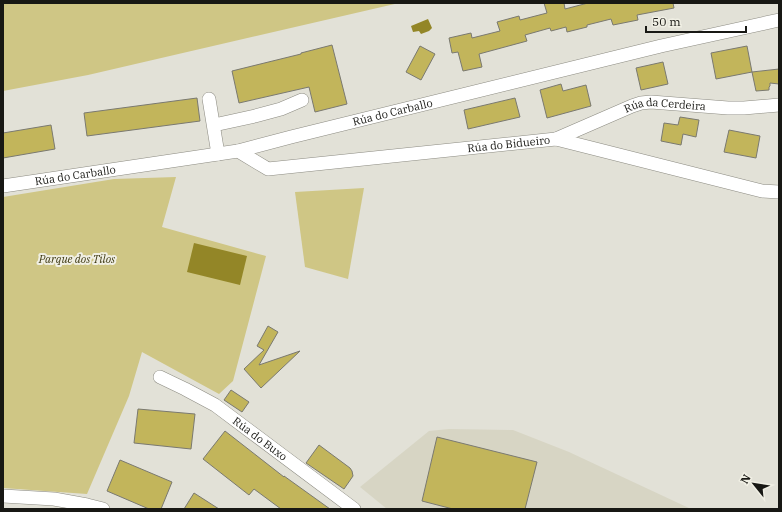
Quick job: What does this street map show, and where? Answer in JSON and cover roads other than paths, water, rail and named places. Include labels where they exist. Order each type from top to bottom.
[{"type":"street","name":"Rúa do Carballo","points":[[3,186],[238,151],[661,46],[779,20]]},
{"type":"street","points":[[210,99],[218,154]]},
{"type":"street","points":[[214,125],[281,109],[302,100]]},
{"type":"street","name":"Rúa da Cerdeira","points":[[556,139],[642,103],[651,102],[728,108],[779,105]]},
{"type":"street","name":"Rúa do Bidueiro","points":[[238,151],[268,169],[556,139],[762,191],[779,192]]},
{"type":"street","name":"Rúa do Buxo","points":[[160,377],[214,405],[354,509]]},
{"type":"street","points":[[3,496],[54,499],[98,508]]},
{"type":"park label","name":"Parque dos Tilos","points":[[77,259]]}]
